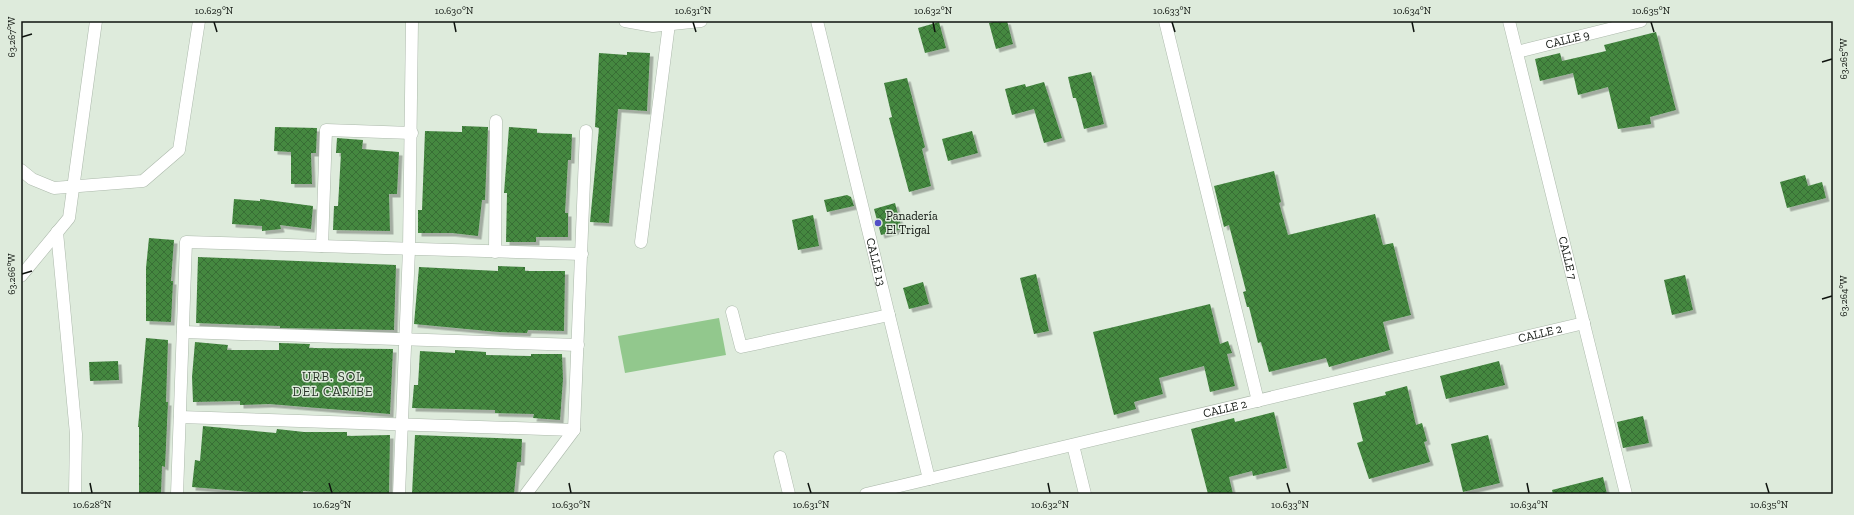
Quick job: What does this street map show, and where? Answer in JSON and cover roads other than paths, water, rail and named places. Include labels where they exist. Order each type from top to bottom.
[{"type":"street","points":[[21,276],[68,218],[96,21]]},
{"type":"street","points":[[21,170],[32,179],[54,188],[73,188],[142,181],[179,150],[199,21]]},
{"type":"street","points":[[399,494],[409,249],[412,133],[412,21]]},
{"type":"street","points":[[625,21],[653,26],[701,21]]},
{"type":"street","name":"CALLE 13","points":[[817,21],[929,479]]},
{"type":"street","points":[[1165,21],[1258,401]]},
{"type":"street","name":"CALLE 7","points":[[1509,21],[1626,494]]},
{"type":"street","name":"CALLE 9","points":[[1517,52],[1641,21]]},
{"type":"street","points":[[642,242],[669,24]]},
{"type":"street","points":[[495,252],[496,121]]},
{"type":"street","points":[[322,246],[326,130],[412,133]]},
{"type":"street","points":[[526,494],[574,430],[586,131]]},
{"type":"street","points":[[57,232],[76,434],[75,494]]},
{"type":"street","points":[[177,494],[186,242],[582,254]]},
{"type":"street","points":[[732,312],[741,347],[889,315]]},
{"type":"street","name":"CALLE 2","points":[[869,494],[1584,323]]},
{"type":"street","points":[[183,332],[578,345]]},
{"type":"street","points":[[180,417],[574,430]]},
{"type":"street","points":[[1073,445],[1085,494]]},
{"type":"street","points":[[780,457],[789,494]]},
{"type":"place","name":"Panadería El Trigal","points":[[878,223]]},
{"type":"district","name":"URB. SOL DEL CARIBE","points":[[333,384]]}]
